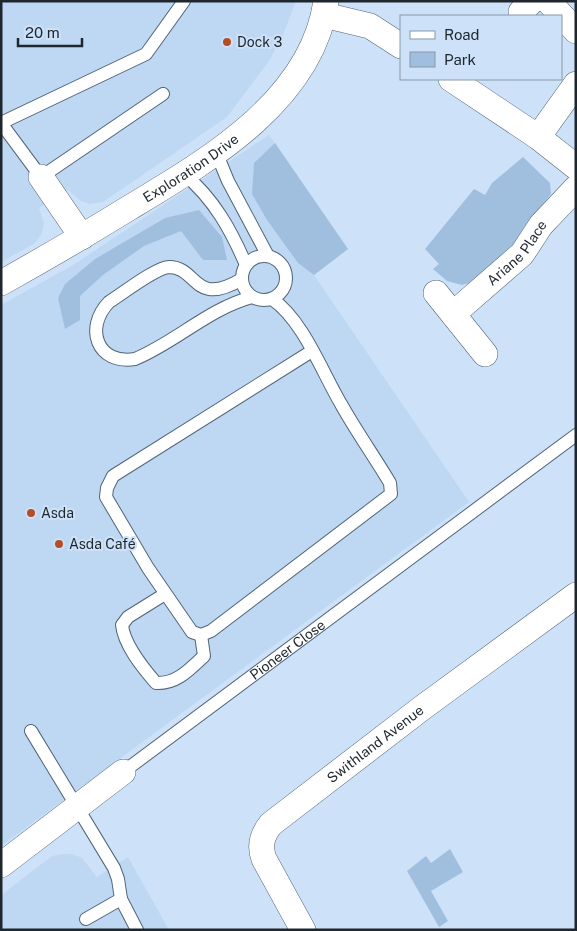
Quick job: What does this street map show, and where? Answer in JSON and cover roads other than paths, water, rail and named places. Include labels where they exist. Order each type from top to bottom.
[{"type":"street","points":[[548,1],[561,15]]},
{"type":"street","points":[[325,8],[370,26],[400,45]]},
{"type":"street","name":"Exploration Drive","points":[[1,283],[82,237],[184,174],[253,123],[284,90],[301,68],[325,8]]},
{"type":"street","points":[[562,16],[576,32]]},
{"type":"street","points":[[452,80],[538,137],[576,167]]},
{"type":"street","points":[[538,137],[576,84]]},
{"type":"street","points":[[41,177],[82,237]]},
{"type":"street","name":"Ariane Place","points":[[452,314],[522,254],[541,225],[576,188]]},
{"type":"street","points":[[436,293],[485,354]]},
{"type":"street","name":"Swithland Avenue","points":[[303,930],[264,859],[261,851],[264,832],[271,824],[414,714],[576,594]]},
{"type":"street","name":"Pioneer Close","points":[[1,865],[123,772]]},
{"type":"lane","points":[[163,94],[41,177],[1,123],[146,54],[184,1]]},
{"type":"lane","points":[[216,152],[228,181],[268,256],[280,263],[286,276],[283,289],[272,298],[258,300],[252,297],[243,286],[242,279],[246,265],[256,257],[268,256]]},
{"type":"lane","points":[[184,174],[198,185],[222,216],[246,265]]},
{"type":"lane","points":[[242,279],[217,289],[207,289],[198,285],[179,269],[163,268],[109,302],[102,309],[95,324],[97,340],[101,348],[111,356],[127,360],[135,359],[235,301],[252,297]]},
{"type":"lane","points":[[272,298],[283,306],[312,351],[342,406],[390,483],[391,494],[211,631],[201,635],[192,632],[166,594],[106,497],[107,488],[113,476],[312,351]]},
{"type":"lane","name":"Pioneer Close","points":[[123,772],[576,435]]},
{"type":"lane","points":[[166,594],[128,617],[122,625],[123,633],[146,672],[156,683],[168,684],[182,675],[204,656],[201,635]]},
{"type":"lane","points":[[31,731],[114,868],[118,878],[121,899],[137,930]]},
{"type":"lane","points":[[86,919],[121,899]]},
{"type":"place","name":"Dock 3","points":[[227,42]]},
{"type":"place","name":"Asda","points":[[31,513]]},
{"type":"place","name":"Asda Café","points":[[59,544]]}]
